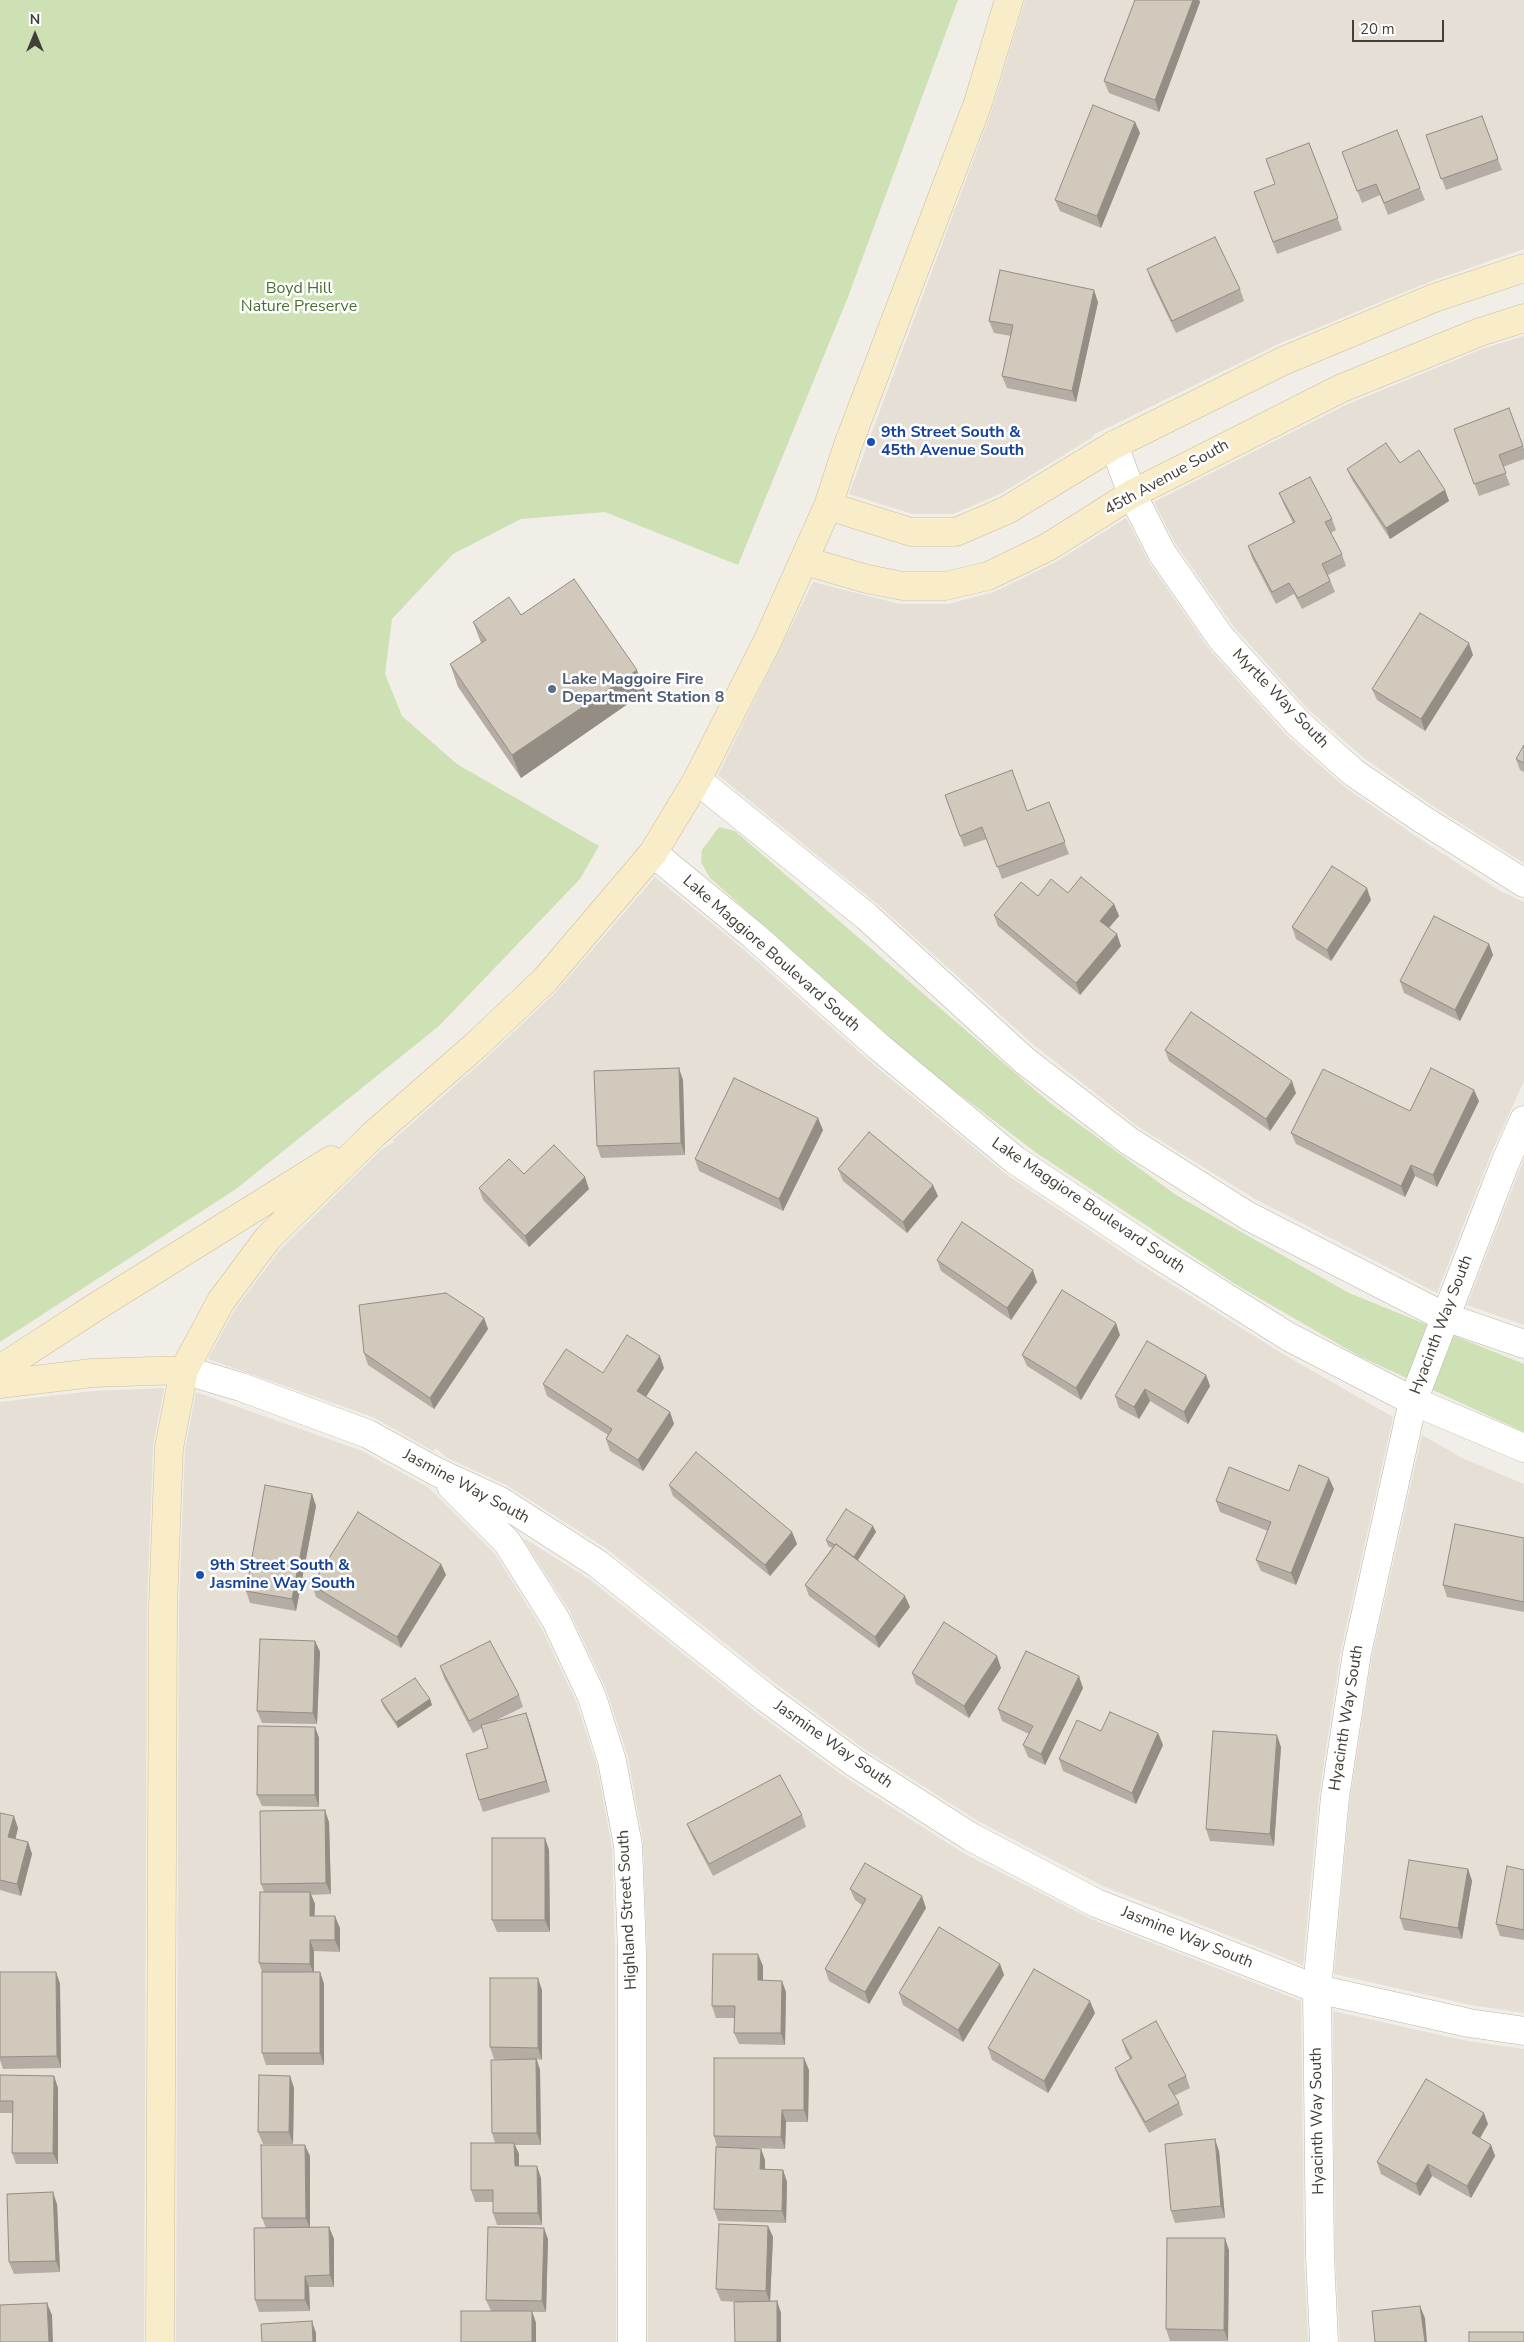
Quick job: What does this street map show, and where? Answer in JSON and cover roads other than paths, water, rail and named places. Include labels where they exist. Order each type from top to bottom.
[{"type":"main road","points":[[160,2342],[163,1606],[169,1448],[184,1370],[221,1301],[268,1238],[373,1135],[475,1046],[545,980],[653,853],[697,780],[805,561],[828,506],[848,445],[978,103],[1009,0]]},
{"type":"main road","points":[[828,506],[910,532],[956,532],[1007,510],[1114,445],[1283,361],[1434,298],[1524,268]]},
{"type":"main road","name":"45th Avenue South","points":[[805,561],[862,578],[903,586],[944,586],[988,576],[1040,551],[1132,494],[1342,388],[1480,332],[1524,318]]},
{"type":"main road","points":[[0,1369],[94,1308],[373,1135]]},
{"type":"main road","points":[[0,1384],[92,1373],[184,1370]]},
{"type":"street","name":"Myrtle Way South","points":[[1114,445],[1132,494],[1162,553],[1221,638],[1298,723],[1362,778],[1430,824],[1524,883]]},
{"type":"street","points":[[697,780],[866,916],[1024,1060],[1129,1141],[1248,1216],[1445,1317],[1524,1344]]},
{"type":"street","name":"Lake Maggiore Boulevard South","points":[[653,853],[753,935],[878,1046],[1015,1160],[1149,1249],[1289,1337],[1413,1401],[1524,1448]]},
{"type":"street","name":"Hyacinth Way South","points":[[1324,2342],[1320,2256],[1317,1989],[1334,1796],[1357,1653],[1413,1401],[1504,1163],[1524,1120]]},
{"type":"street","name":"Jasmine Way South","points":[[184,1370],[241,1387],[368,1434],[437,1472],[500,1502],[598,1564],[782,1710],[855,1763],[971,1837],[1096,1902],[1317,1989],[1469,2023],[1524,2031]]},
{"type":"street","name":"Highland Street South","points":[[437,1472],[506,1542],[556,1620],[592,1697],[612,1761],[628,1845],[629,1864],[632,1952],[632,2342]]},
{"type":"place","name":"9th Street South & 45th Avenue South","points":[[871,442]]},
{"type":"place","name":"Lake Maggoire Fire Department Station 8","points":[[552,689]]},
{"type":"place","name":"9th Street South & Jasmine Way South","points":[[200,1575]]},
{"type":"park label","name":"Boyd Hill Nature Preserve","points":[[299,298]]}]
